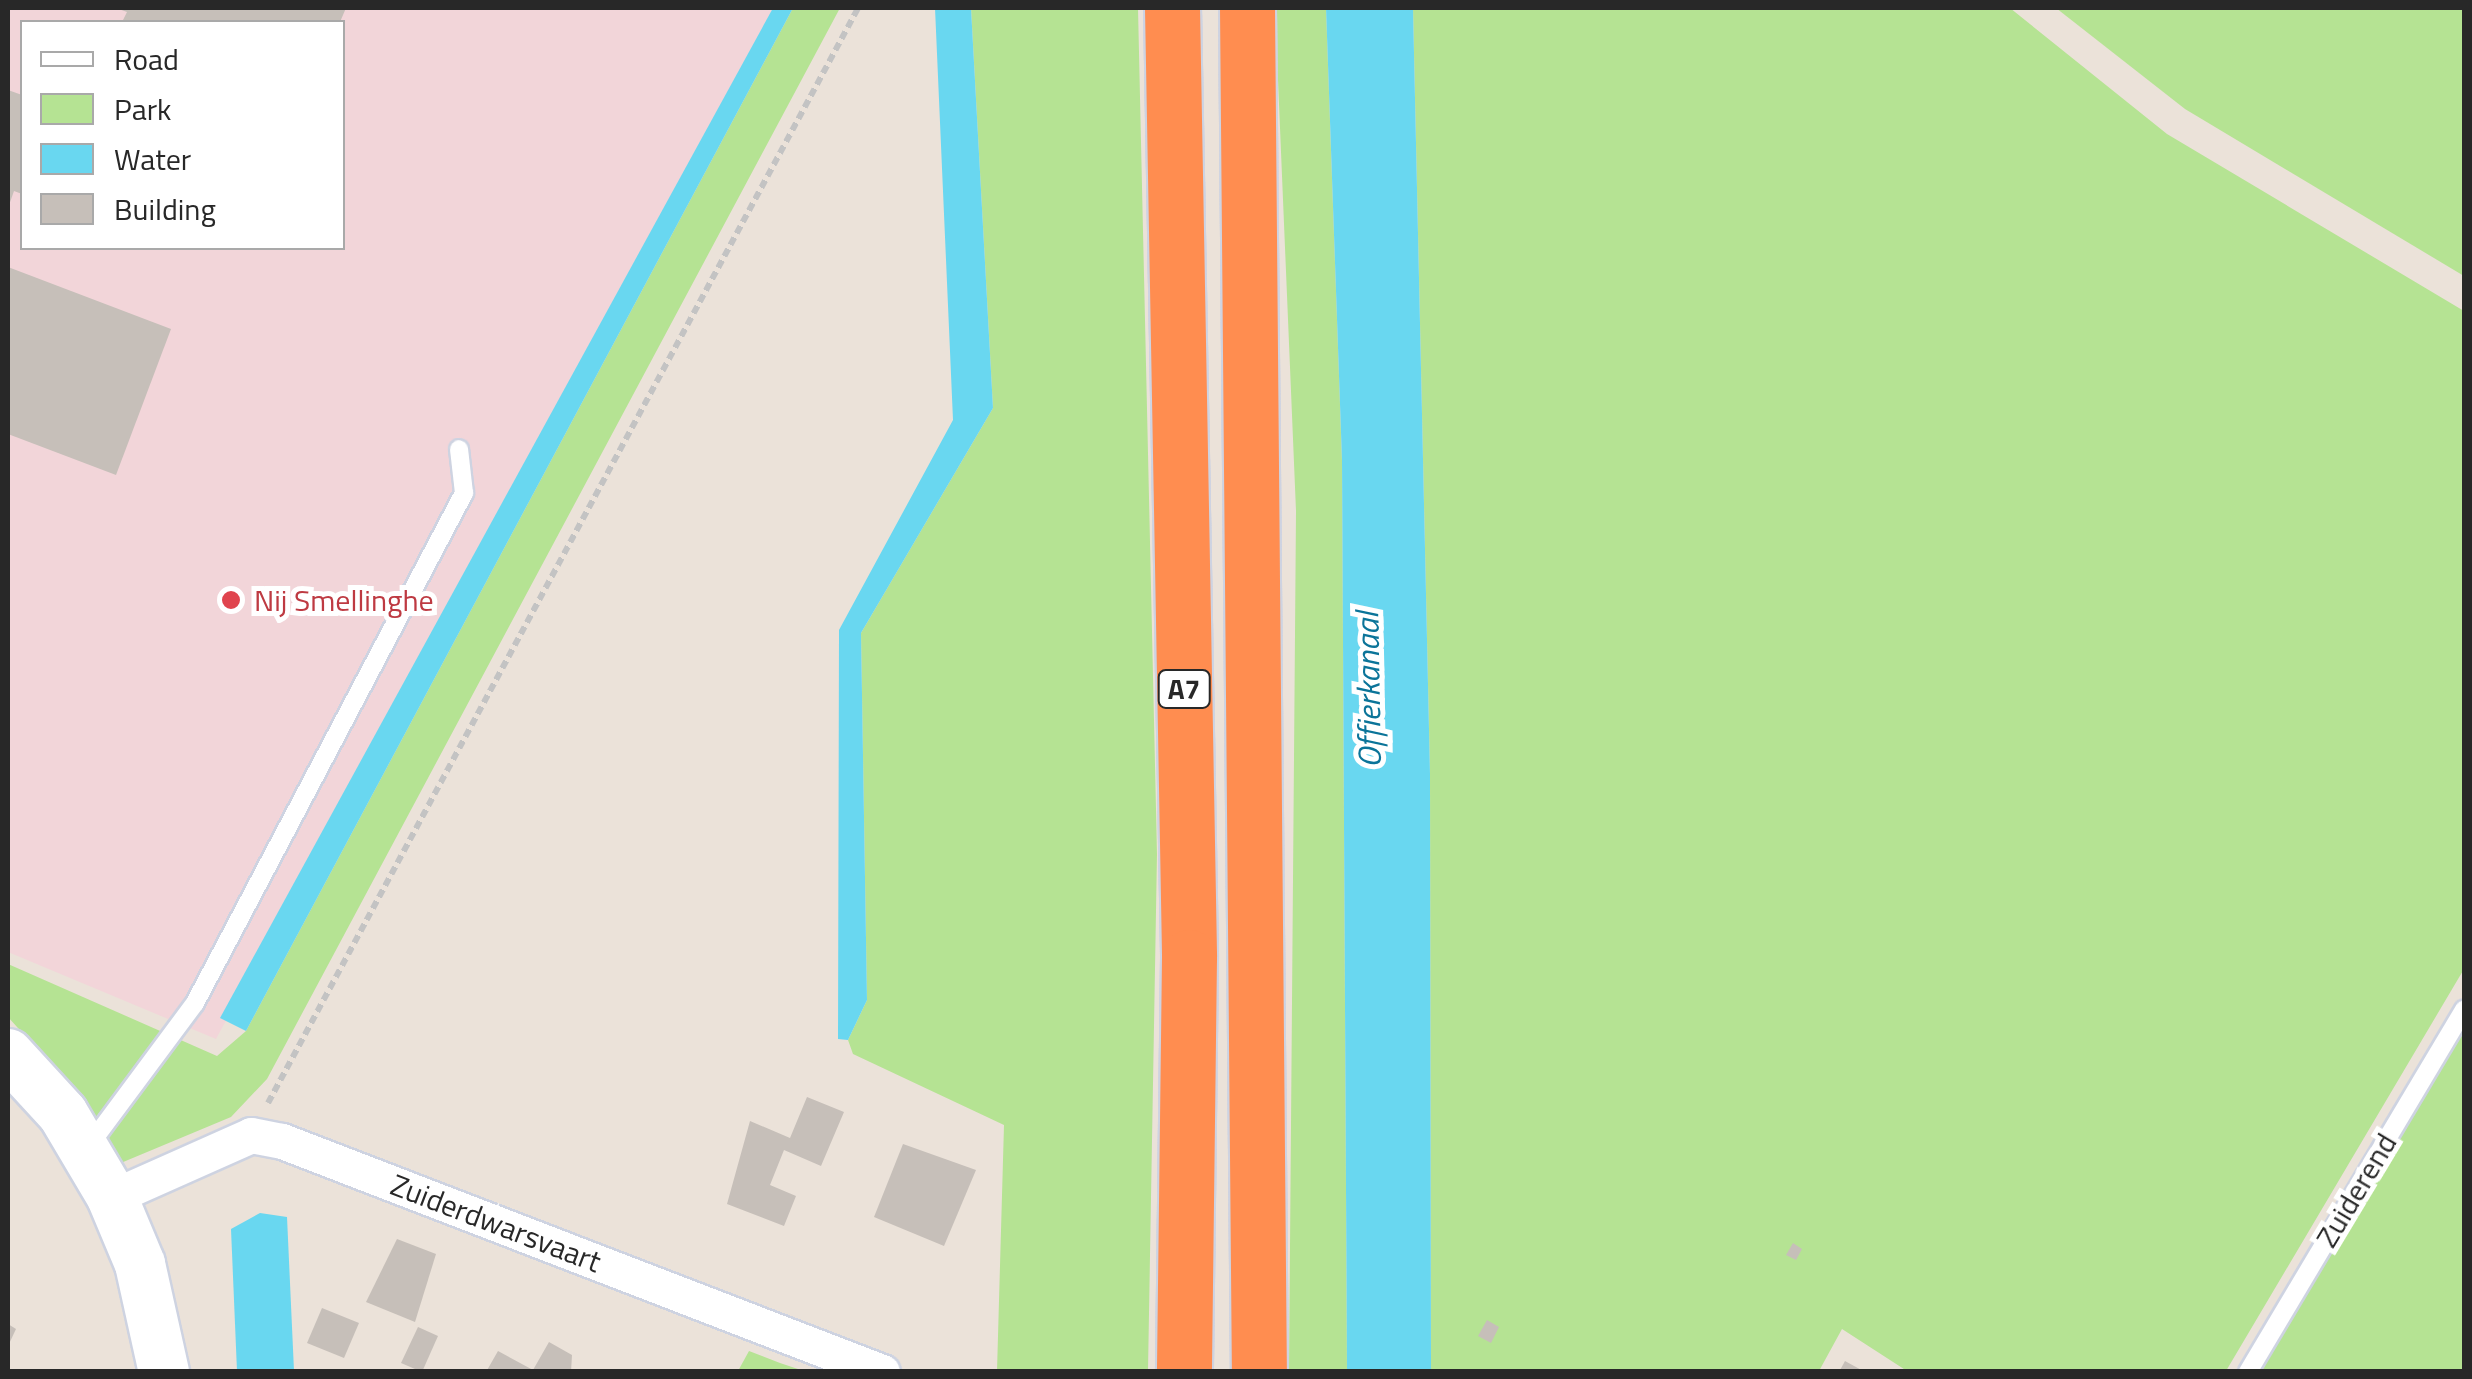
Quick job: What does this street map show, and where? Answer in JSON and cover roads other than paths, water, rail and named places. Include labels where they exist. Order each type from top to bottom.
[{"type":"highway","name":"A7","points":[[1172,8],[1189,957],[1184,1372]]},
{"type":"highway","points":[[1247,8],[1264,1061],[1259,1372]]},
{"type":"street","points":[[8,1054],[84,1151],[112,1197],[140,1264],[164,1372]]},
{"type":"street","name":"Zuiderdwarsvaart","points":[[112,1197],[251,1135],[882,1372]]},
{"type":"lane","points":[[84,1151],[195,1003],[464,493],[458,448]]},
{"type":"lane","name":"Zuiderend","points":[[2248,1372],[2464,1009]]},
{"type":"water","points":[[773,8],[793,8],[246,1031],[220,1018]]},
{"type":"water","points":[[935,8],[971,8],[993,408],[861,633],[867,1000],[848,1040],[838,1039],[839,630],[953,420]]},
{"type":"water","name":"Offierkanaal","points":[[1326,8],[1413,8],[1430,774],[1431,1371],[1347,1371],[1342,461]]},
{"type":"water","points":[[260,1213],[287,1217],[294,1371],[237,1371],[231,1229]]},
{"type":"place","name":"Nij Smellinghe","points":[[231,600]]}]
